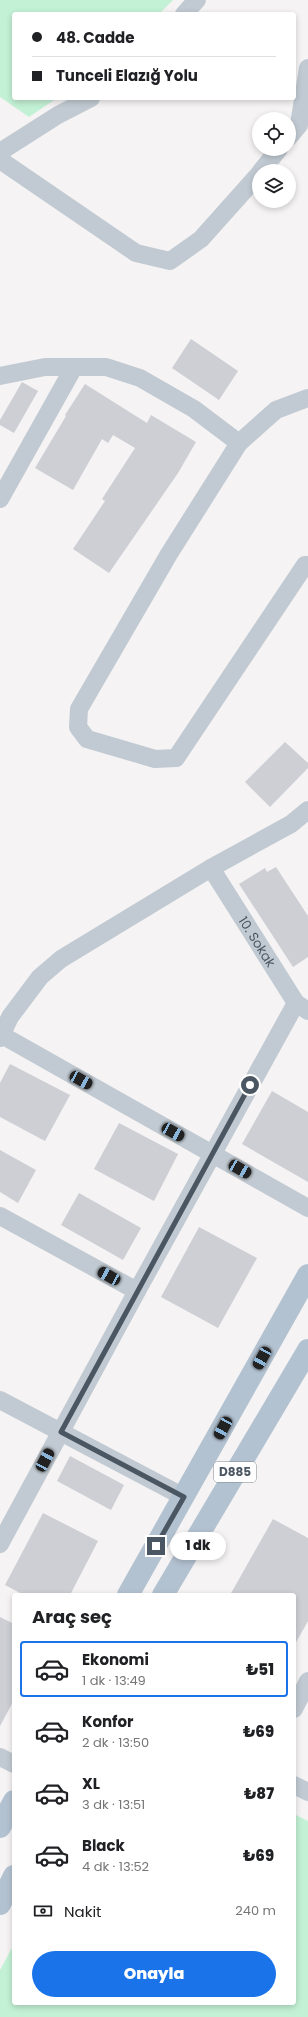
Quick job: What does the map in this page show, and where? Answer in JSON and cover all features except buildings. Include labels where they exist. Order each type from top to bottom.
[{"type":"main road","name":"D885","points":[[129,1593],[308,1274]]},
{"type":"main road","name":"D885","points":[[164,1593],[308,1350]]},
{"type":"main road","points":[[0,1827],[12,1805]]},
{"type":"main road","points":[[0,1904],[12,1880]]},
{"type":"street","points":[[186,12],[197,0]]},
{"type":"street","points":[[296,129],[299,125],[308,68]]},
{"type":"street","points":[[0,152],[58,115],[87,100]]},
{"type":"street","points":[[267,164],[273,156]]},
{"type":"street","points":[[0,160],[136,253],[170,262],[201,239],[252,182]]},
{"type":"street","points":[[0,376],[45,367],[106,367],[140,378],[194,409],[239,443]]},
{"type":"street","points":[[0,499],[74,367]]},
{"type":"street","points":[[308,398],[276,410],[239,443],[169,554],[79,709],[78,727],[87,739],[155,759],[176,758],[305,565],[308,565]]},
{"type":"street","points":[[308,810],[292,824],[211,868],[61,959],[40,977],[10,1017],[0,1036],[308,1208]]},
{"type":"street","name":"10. Sokak","points":[[211,868],[302,1007]]},
{"type":"street","points":[[0,1544],[213,1154],[302,1007]]},
{"type":"street","points":[[0,1216],[137,1291]]},
{"type":"street","points":[[0,1400],[184,1497]]},
{"type":"street","points":[[296,1705],[308,1680]]},
{"type":"street","points":[[0,1757],[12,1763]]},
{"type":"street","points":[[296,1786],[308,1792]]},
{"type":"green space","points":[[0,0],[173,0],[161,12],[12,12],[12,100],[54,100],[29,117],[0,97]]},
{"type":"green space","points":[[296,1815],[308,1821],[308,2017],[0,2017],[0,1970],[12,1948],[12,2005],[296,2005]]},
{"type":"route","points":[[156,1546],[184,1497],[61,1432],[250,1085]]}]
